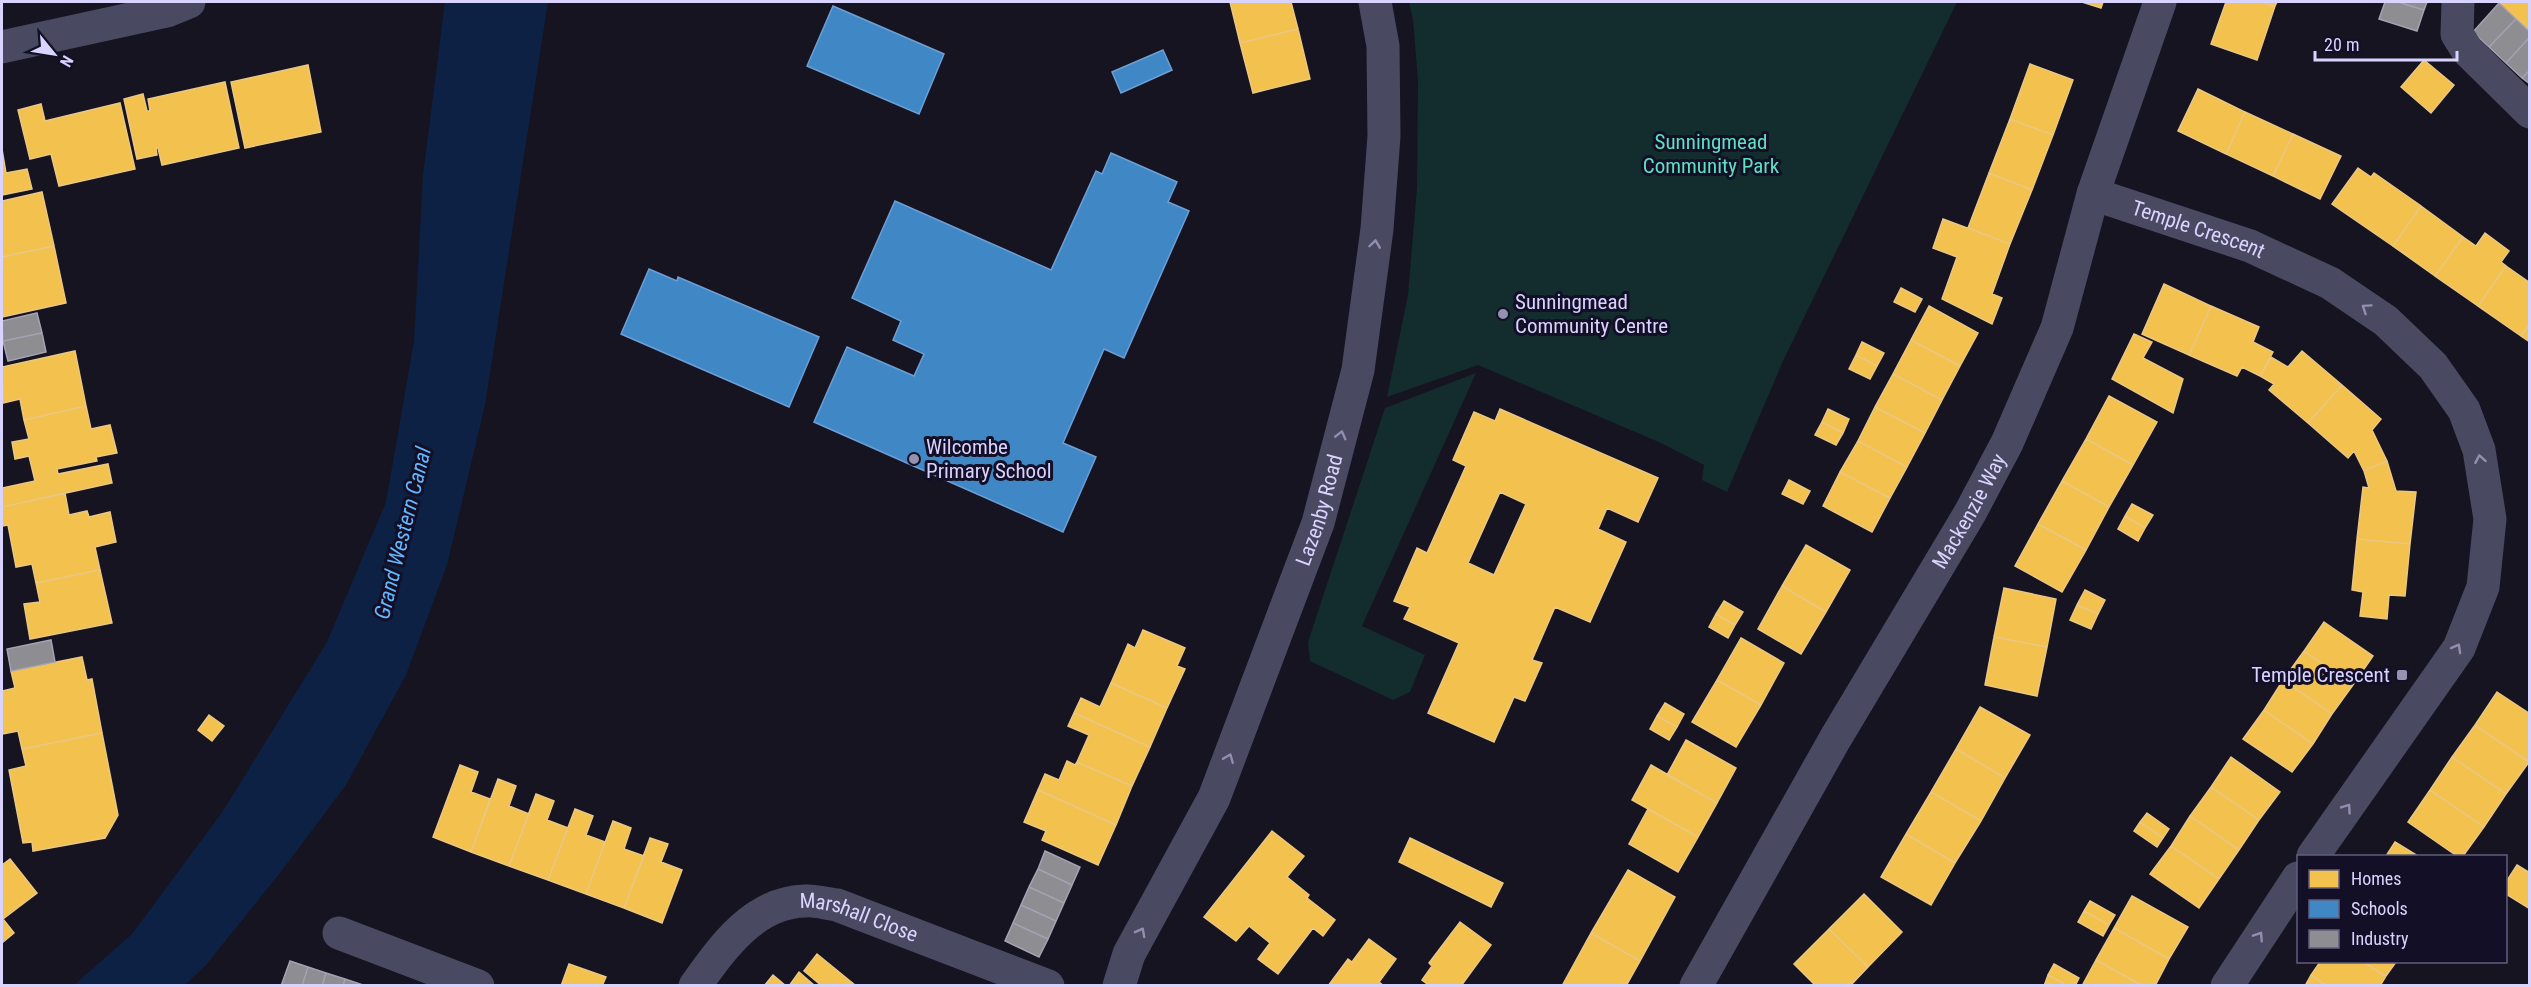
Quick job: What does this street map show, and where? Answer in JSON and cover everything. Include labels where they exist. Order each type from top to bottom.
[{"type":"street","points":[[2,47],[167,11],[189,2]]},
{"type":"street","name":"Lazenby Road","points":[[1119,986],[1129,954],[1214,798],[1318,523],[1358,370],[1377,229],[1384,136],[1383,46],[1375,2]]},
{"type":"street","name":"Mackenzie Way","points":[[1696,986],[1834,739],[1970,513],[2007,443],[2057,328],[2093,195],[2160,2]]},
{"type":"street","points":[[2458,2],[2457,34],[2467,51],[2529,112]]},
{"type":"street","name":"Temple Crescent","points":[[2093,195],[2250,246],[2330,283],[2386,321],[2433,366],[2464,410],[2479,450],[2490,519],[2483,587],[2458,648],[2314,855]]},
{"type":"street","points":[[2227,986],[2297,880]]},
{"type":"street","name":"Marshall Close","points":[[695,986],[739,930],[771,907],[805,900],[837,905],[1048,986]]},
{"type":"street","points":[[339,933],[478,986]]},
{"type":"green space","name":"Sunningmead Community Park","points":[[1409,2],[1957,2],[1783,361],[1727,492],[1702,480],[1704,465],[1661,443],[1478,365],[1387,397],[1408,295],[1417,187],[1418,81],[1413,20]]},
{"type":"green space","points":[[1476,373],[1362,626],[1425,655],[1410,692],[1393,700],[1310,661],[1308,642],[1385,408]]},
{"type":"water","name":"Grand Western Canal","points":[[445,2],[548,2],[485,405],[447,565],[406,675],[346,785],[280,873],[206,965],[185,985],[74,985],[132,934],[223,811],[327,642],[386,502],[414,341],[423,175]]},
{"type":"building: Homes","points":[[1230,2],[1291,2],[1298,29],[1240,43]]},
{"type":"building: Homes","points":[[2082,2],[2103,2],[2101,8]]},
{"type":"building: Homes","points":[[2226,2],[2262,2],[2275,6],[2257,60],[2211,44]]},
{"type":"building: Homes","points":[[2262,2],[2277,2],[2275,6]]},
{"type":"building: Homes","points":[[2530,2],[2530,32],[2499,3]]},
{"type":"building: Homes","points":[[1298,29],[1310,79],[1253,93],[1240,43]]},
{"type":"building: Homes","points":[[2424,60],[2454,85],[2431,113],[2401,87]]},
{"type":"building: Homes","points":[[2030,64],[2073,80],[2053,135],[2010,119]]},
{"type":"building: Homes","points":[[308,65],[321,132],[245,148],[231,82]]},
{"type":"building: Homes","points":[[225,82],[239,148],[162,165],[158,148],[156,148],[157,155],[137,159],[124,99],[143,94],[147,111],[150,111],[148,99]]},
{"type":"building: Homes","points":[[2198,89],[2245,112],[2226,154],[2178,131]]},
{"type":"building: Homes","points":[[120,103],[135,169],[59,186],[51,154],[30,159],[18,110],[41,104],[45,121]]},
{"type":"building: Homes","points":[[2245,112],[2293,134],[2273,176],[2226,154]]},
{"type":"building: Homes","points":[[2010,119],[2053,135],[2032,190],[1989,173]]},
{"type":"building: Homes","points":[[2293,134],[2341,156],[2320,199],[2273,176]]},
{"type":"building: Homes","points":[[2,149],[6,173],[27,169],[32,189],[2,195]]},
{"type":"building: Homes","points":[[2358,168],[2371,177],[2374,173],[2421,206],[2393,246],[2332,204]]},
{"type":"building: Homes","points":[[1989,173],[2032,190],[2010,244],[1968,228]]},
{"type":"building: Homes","points":[[42,192],[54,246],[2,257],[2,201]]},
{"type":"building: Homes","points":[[2421,206],[2463,237],[2435,276],[2393,246]]},
{"type":"building: Homes","points":[[1943,219],[2010,244],[1992,294],[2002,298],[1992,324],[1942,299],[1957,257],[1933,248]]},
{"type":"building: Homes","points":[[2485,233],[2509,251],[2501,262],[2506,266],[2478,306],[2435,276],[2463,237],[2476,246]]},
{"type":"building: Homes","points":[[54,246],[66,303],[2,317],[2,257]]},
{"type":"building: Homes","points":[[2506,266],[2530,283],[2530,323],[2521,336],[2478,306]]},
{"type":"building: Homes","points":[[2164,284],[2211,306],[2189,355],[2142,334]]},
{"type":"building: Homes","points":[[1901,288],[1922,299],[1915,312],[1894,302]]},
{"type":"building: Homes","points":[[1929,306],[1978,333],[1960,366],[1911,340]]},
{"type":"building: Homes","points":[[2211,306],[2259,327],[2253,342],[2273,352],[2260,376],[2242,367],[2237,376],[2189,355]]},
{"type":"building: Homes","points":[[2530,323],[2530,342],[2521,336]]},
{"type":"building: Homes","points":[[2134,334],[2152,342],[2143,358],[2183,379],[2173,413],[2112,379]]},
{"type":"building: Homes","points":[[1911,340],[1960,366],[1942,400],[1893,374]]},
{"type":"building: Homes","points":[[1862,342],[1884,353],[1877,366],[1856,355]]},
{"type":"building: Homes","points":[[75,351],[86,406],[24,420],[20,399],[3,403],[2,367]]},
{"type":"building: Homes","points":[[2302,351],[2342,385],[2308,423],[2269,390],[2274,384],[2260,376],[2271,357],[2288,367]]},
{"type":"building: Homes","points":[[1856,355],[1877,366],[1870,379],[1849,369]]},
{"type":"building: Homes","points":[[1893,374],[1942,400],[1925,433],[1875,407]]},
{"type":"building: Homes","points":[[2342,385],[2381,419],[2372,430],[2387,461],[2364,471],[2354,451],[2348,458],[2308,423]]},
{"type":"building: Homes","points":[[2109,396],[2157,422],[2133,465],[2086,439]]},
{"type":"building: Homes","points":[[86,406],[91,429],[110,425],[117,453],[96,457],[97,461],[57,469],[58,474],[108,464],[112,483],[2,507],[2,488],[35,481],[29,456],[15,459],[12,442],[29,439],[24,420]]},
{"type":"building: Homes","points":[[1875,407],[1925,433],[1907,467],[1858,441]]},
{"type":"building: Homes","points":[[1500,409],[1658,478],[1638,522],[1607,508],[1598,529],[1626,542],[1590,622],[1555,607],[1532,660],[1542,663],[1525,701],[1514,697],[1494,742],[1428,713],[1459,643],[1404,619],[1410,607],[1394,601],[1417,548],[1427,553],[1466,466],[1453,460],[1474,412],[1495,421]],"holes":[[[1500,492],[1526,504],[1494,575],[1468,563]]]},
{"type":"building: Homes","points":[[1828,409],[1849,419],[1843,433],[1822,422]]},
{"type":"building: Homes","points":[[1822,422],[1843,433],[1836,445],[1815,435]]},
{"type":"building: Homes","points":[[2086,439],[2133,465],[2109,507],[2062,481]]},
{"type":"building: Homes","points":[[1858,441],[1907,467],[1890,498],[1840,472]]},
{"type":"building: Homes","points":[[2387,461],[2396,491],[2416,492],[2410,544],[2357,539],[2363,487],[2369,488],[2364,471]]},
{"type":"building: Homes","points":[[1840,472],[1890,498],[1872,532],[1823,506]]},
{"type":"building: Homes","points":[[1789,480],[1810,491],[1803,504],[1782,494]]},
{"type":"building: Homes","points":[[2062,481],[2109,507],[2086,550],[2038,524]]},
{"type":"building: Homes","points":[[65,493],[69,515],[87,511],[89,517],[110,512],[116,542],[95,547],[100,570],[36,583],[32,564],[16,567],[8,525],[2,526],[2,507]]},
{"type":"building: Homes","points":[[2132,504],[2153,515],[2145,528],[2125,516]]},
{"type":"building: Homes","points":[[2125,516],[2145,528],[2138,541],[2118,529]]},
{"type":"building: Homes","points":[[2038,524],[2086,550],[2062,592],[2015,566]]},
{"type":"building: Homes","points":[[2357,539],[2410,544],[2405,596],[2389,595],[2387,619],[2360,616],[2363,592],[2352,590]]},
{"type":"building: Homes","points":[[1806,545],[1850,570],[1826,612],[1782,586]]},
{"type":"building: Homes","points":[[100,570],[112,623],[30,639],[24,604],[40,602],[36,583]]},
{"type":"building: Homes","points":[[1782,586],[1826,612],[1801,654],[1758,629]]},
{"type":"building: Homes","points":[[2004,588],[2056,599],[2047,647],[1994,637]]},
{"type":"building: Homes","points":[[2085,590],[2105,600],[2098,614],[2077,605]]},
{"type":"building: Homes","points":[[1724,601],[1743,612],[1735,625],[1716,614]]},
{"type":"building: Homes","points":[[2077,605],[2098,614],[2091,629],[2070,620]]},
{"type":"building: Homes","points":[[1716,614],[1735,625],[1728,638],[1709,627]]},
{"type":"building: Homes","points":[[2324,622],[2373,656],[2353,685],[2304,651]]},
{"type":"building: Homes","points":[[1143,630],[1185,648],[1177,666],[1185,669],[1167,708],[1111,683],[1128,644],[1135,648]]},
{"type":"building: Homes","points":[[1994,637],[2047,647],[2037,696],[1985,685]]},
{"type":"building: Homes","points":[[1741,638],[1784,663],[1761,705],[1717,680]]},
{"type":"building: Homes","points":[[2304,651],[2353,685],[2332,714],[2283,680]]},
{"type":"building: Homes","points":[[82,657],[87,680],[92,679],[102,733],[22,749],[18,731],[2,734],[2,691],[15,688],[11,671]]},
{"type":"building: Homes","points":[[1717,680],[1761,705],[1736,747],[1692,722]]},
{"type":"building: Homes","points":[[2283,680],[2332,714],[2313,744],[2264,710]]},
{"type":"building: Homes","points":[[1111,683],[1167,708],[1150,747],[1074,713],[1081,698],[1100,707]]},
{"type":"building: Homes","points":[[2497,692],[2530,714],[2529,762],[2475,725]]},
{"type":"building: Homes","points":[[1665,703],[1684,714],[1677,727],[1657,716]]},
{"type":"building: Homes","points":[[1980,707],[2030,735],[2005,778],[1956,749]]},
{"type":"building: Homes","points":[[2264,710],[2313,744],[2292,772],[2243,739]]},
{"type":"building: Homes","points":[[1074,713],[1150,747],[1132,786],[1077,762],[1089,735],[1068,726]]},
{"type":"building: Homes","points":[[209,715],[224,726],[212,741],[198,730]]},
{"type":"building: Homes","points":[[1657,716],[1677,727],[1669,740],[1650,729]]},
{"type":"building: Homes","points":[[2475,725],[2529,762],[2506,794],[2452,757]]},
{"type":"building: Homes","points":[[102,733],[118,815],[105,838],[33,851],[32,842],[23,843],[9,770],[26,766],[22,749]]},
{"type":"building: Homes","points":[[1686,740],[1736,768],[1717,803],[1667,775]]},
{"type":"building: Homes","points":[[1956,749],[2005,778],[1981,821],[1931,792]]},
{"type":"building: Homes","points":[[2231,757],[2280,792],[2259,820],[2211,787]]},
{"type":"building: Homes","points":[[2452,757],[2506,794],[2484,827],[2430,790]]},
{"type":"building: Homes","points":[[1067,761],[1075,765],[1077,762],[1132,786],[1116,825],[1038,790],[1045,774],[1059,780]]},
{"type":"building: Homes","points":[[460,765],[478,772],[471,792],[490,799],[471,852],[433,837]]},
{"type":"building: Homes","points":[[1651,765],[1717,803],[1698,837],[1632,800]]},
{"type":"building: Homes","points":[[498,779],[516,786],[509,806],[529,814],[509,866],[471,852]]},
{"type":"building: Homes","points":[[2211,787],[2259,820],[2239,850],[2190,816]]},
{"type":"building: Homes","points":[[1038,790],[1116,825],[1098,865],[1042,840],[1046,831],[1024,822]]},
{"type":"building: Homes","points":[[2430,790],[2484,827],[2464,855],[2456,855],[2408,822]]},
{"type":"building: Homes","points":[[1931,792],[1981,821],[1955,863],[1906,834]]},
{"type":"building: Homes","points":[[536,794],[554,801],[547,820],[568,828],[548,880],[509,866]]},
{"type":"building: Homes","points":[[575,809],[593,816],[586,835],[605,842],[586,894],[548,880]]},
{"type":"building: Homes","points":[[1648,809],[1698,837],[1678,872],[1629,844]]},
{"type":"building: Homes","points":[[2147,813],[2169,829],[2163,838],[2140,822]]},
{"type":"building: Homes","points":[[2190,816],[2239,850],[2219,879],[2171,846]]},
{"type":"building: Homes","points":[[613,821],[631,828],[624,849],[644,856],[624,908],[586,894]]},
{"type":"building: Homes","points":[[2140,822],[2163,838],[2157,847],[2134,831]]},
{"type":"building: Homes","points":[[1272,831],[1304,856],[1287,877],[1309,895],[1307,898],[1335,920],[1323,936],[1313,928],[1278,974],[1258,959],[1270,943],[1249,926],[1236,941],[1204,917]]},
{"type":"building: Homes","points":[[1906,834],[1955,863],[1931,905],[1881,877]]},
{"type":"building: Homes","points":[[650,838],[668,844],[661,862],[682,870],[662,923],[624,908]]},
{"type":"building: Homes","points":[[1410,838],[1503,883],[1491,907],[1399,862]]},
{"type":"building: Homes","points":[[2395,842],[2416,855],[2387,855]]},
{"type":"building: Homes","points":[[2171,846],[2219,879],[2199,908],[2150,874]]},
{"type":"building: Homes","points":[[10,859],[37,893],[3,919],[14,933],[2,943],[2,865]]},
{"type":"building: Homes","points":[[2517,865],[2530,873],[2530,909],[2507,895],[2507,880]]},
{"type":"building: Homes","points":[[1628,870],[1675,897],[1640,961],[1591,933]]},
{"type":"building: Homes","points":[[1864,894],[1902,932],[1868,967],[1829,929]]},
{"type":"building: Homes","points":[[2132,896],[2188,927],[2169,959],[2114,928]]},
{"type":"building: Homes","points":[[2090,901],[2115,915],[2109,925],[2084,911]]},
{"type":"building: Homes","points":[[2084,911],[2109,925],[2103,936],[2078,922]]},
{"type":"building: Homes","points":[[1460,922],[1491,945],[1461,986],[1430,986],[1422,980],[1432,966],[1429,963]]},
{"type":"building: Homes","points":[[2114,928],[2169,959],[2155,986],[2143,986],[2096,960]]},
{"type":"building: Homes","points":[[1829,929],[1868,967],[1850,986],[1816,986],[1794,964]]},
{"type":"building: Homes","points":[[1591,933],[1640,961],[1626,986],[1562,986]]},
{"type":"building: Homes","points":[[1369,939],[1396,959],[1379,982],[1384,986],[1328,986],[1348,959],[1352,962]]},
{"type":"building: Homes","points":[[817,954],[855,986],[822,986],[804,971]]},
{"type":"building: Homes","points":[[2096,960],[2143,986],[2082,986]]},
{"type":"building: Homes","points":[[2319,963],[2365,963],[2386,976],[2380,986],[2327,986],[2311,975]]},
{"type":"building: Homes","points":[[2365,963],[2395,963],[2386,976]]},
{"type":"building: Homes","points":[[569,964],[606,977],[602,986],[561,986]]},
{"type":"building: Homes","points":[[2054,964],[2079,978],[2075,986],[2068,986],[2048,975]]},
{"type":"building: Homes","points":[[799,972],[815,986],[789,986]]},
{"type":"building: Homes","points":[[773,975],[786,986],[764,986]]},
{"type":"building: Homes","points":[[2048,975],[2068,986],[2044,986]]},
{"type":"building: Homes","points":[[2311,975],[2327,986],[2305,986]]},
{"type":"building: Schools","points":[[833,6],[944,54],[919,114],[807,66]]},
{"type":"building: Schools","points":[[1163,50],[1172,70],[1121,93],[1112,72]]},
{"type":"building: Schools","points":[[1111,153],[1177,182],[1168,202],[1189,211],[1124,358],[1104,349],[1063,443],[1096,457],[1063,532],[814,422],[847,347],[914,376],[924,354],[893,340],[901,321],[852,298],[895,201],[1051,270],[1096,171],[1102,174]]},
{"type":"building: Schools","points":[[649,269],[677,281],[678,277],[819,337],[789,407],[621,334]]},
{"type":"building: Industry","points":[[2385,2],[2398,2],[2424,10],[2417,31],[2379,19]]},
{"type":"building: Industry","points":[[2398,2],[2427,2],[2424,10]]},
{"type":"building: Industry","points":[[2499,3],[2516,19],[2489,47],[2473,32]]},
{"type":"building: Industry","points":[[2516,19],[2530,32],[2530,37],[2506,63],[2489,47]]},
{"type":"building: Industry","points":[[2530,37],[2530,70],[2522,78],[2506,63]]},
{"type":"building: Industry","points":[[2530,70],[2530,84],[2522,78]]},
{"type":"building: Industry","points":[[37,313],[42,333],[3,341],[2,321]]},
{"type":"building: Industry","points":[[42,333],[46,352],[8,361],[3,341]]},
{"type":"building: Industry","points":[[51,640],[55,662],[11,671],[7,649]]},
{"type":"building: Industry","points":[[1045,851],[1080,867],[1072,885],[1038,869]]},
{"type":"building: Industry","points":[[1038,869],[1072,885],[1064,903],[1029,887]]},
{"type":"building: Industry","points":[[1029,887],[1064,903],[1056,921],[1021,905]]},
{"type":"building: Industry","points":[[1021,905],[1056,921],[1048,939],[1013,923]]},
{"type":"building: Industry","points":[[1013,923],[1048,939],[1039,957],[1005,941]]},
{"type":"building: Industry","points":[[290,961],[308,967],[302,986],[281,986]]},
{"type":"building: Industry","points":[[308,967],[326,973],[322,986],[302,986]]},
{"type":"building: Industry","points":[[326,973],[345,979],[343,986],[322,986]]},
{"type":"building: Industry","points":[[345,979],[363,985],[343,986]]},
{"type":"place","name":"Sunningmead Community Centre","points":[[1503,314]]},
{"type":"place","name":"Wilcombe Primary School","points":[[914,459]]},
{"type":"place","name":"Temple Crescent","points":[[2402,675]]}]
